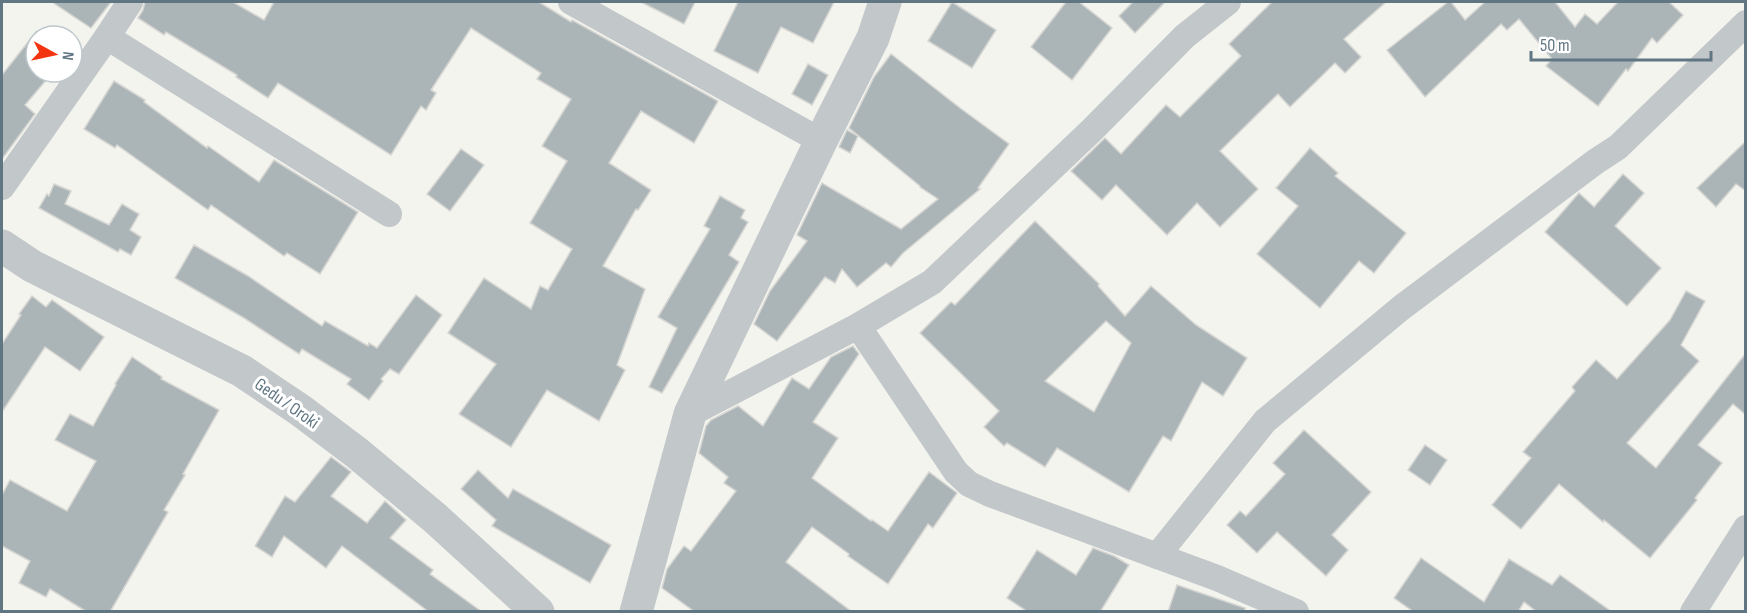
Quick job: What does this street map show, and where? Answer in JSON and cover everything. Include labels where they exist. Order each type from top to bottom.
[{"type":"street","points":[[2,187],[130,2]]},
{"type":"street","points":[[571,2],[821,141]]},
{"type":"street","points":[[636,612],[690,414],[873,38],[885,2]]},
{"type":"street","points":[[690,414],[858,326],[932,282],[1092,130],[1185,36],[1228,2]]},
{"type":"street","points":[[1157,556],[1265,421],[1401,308],[1618,147],[1746,23]]},
{"type":"street","points":[[107,37],[389,214]]},
{"type":"street","name":"Gedu / Oroki","points":[[2,246],[32,266],[242,371],[357,453],[435,518],[537,612]]},
{"type":"street","points":[[858,326],[956,472],[969,484],[1216,578],[1296,612]]},
{"type":"street","points":[[1693,612],[1746,528]]},
{"type":"building","points":[[52,2],[111,2],[91,28]]},
{"type":"building","points":[[145,2],[233,2],[264,20],[274,2],[539,2],[571,22],[572,20],[718,101],[694,143],[641,111],[609,163],[651,190],[638,210],[636,209],[603,266],[645,289],[617,365],[625,370],[599,421],[547,390],[511,447],[459,414],[496,364],[448,333],[484,278],[531,309],[540,286],[548,290],[572,249],[530,223],[567,161],[542,146],[571,99],[537,79],[541,73],[471,28],[431,90],[436,93],[426,110],[421,106],[391,155],[278,83],[268,98],[236,77],[237,75],[166,32],[164,35],[138,18]]},
{"type":"building","points":[[641,2],[695,2],[684,24]]},
{"type":"building","points":[[738,2],[834,2],[813,43],[781,27],[758,73],[714,51]]},
{"type":"building","points":[[952,2],[996,30],[972,68],[928,41]]},
{"type":"building","points":[[1066,2],[1079,2],[1112,28],[1072,80],[1031,47]]},
{"type":"building","points":[[1133,2],[1165,2],[1135,33],[1119,16]]},
{"type":"building","points":[[1272,2],[1386,2],[1344,39],[1361,57],[1345,73],[1335,63],[1290,107],[1278,94],[1220,151],[1258,189],[1220,227],[1197,203],[1167,235],[1116,185],[1102,200],[1071,171],[1105,138],[1121,154],[1166,105],[1180,117],[1241,56],[1229,44]]},
{"type":"building","points":[[1451,2],[1465,20],[1485,2],[1555,2],[1575,27],[1585,14],[1597,24],[1618,2],[1669,2],[1683,15],[1657,43],[1652,38],[1598,106],[1546,66],[1552,59],[1519,19],[1507,30],[1501,24],[1425,97],[1387,50]]},
{"type":"building","points":[[24,47],[24,84],[43,84],[25,105],[35,114],[2,159],[2,75]]},
{"type":"building","points":[[891,54],[1009,144],[978,188],[980,189],[903,253],[891,267],[886,263],[857,287],[842,269],[835,283],[825,277],[777,341],[754,324],[770,291],[807,241],[797,235],[822,183],[901,229],[938,199],[920,187],[849,128],[874,77]]},
{"type":"building","points":[[808,64],[828,75],[812,105],[792,94]]},
{"type":"building","points":[[114,81],[145,100],[144,102],[207,148],[208,146],[259,182],[274,160],[358,212],[320,274],[287,253],[284,256],[211,205],[208,210],[117,145],[115,148],[84,129]]},
{"type":"building","points":[[847,130],[858,136],[850,153],[839,147]]},
{"type":"building","points":[[1746,141],[1746,191],[1736,184],[1716,207],[1697,188]]},
{"type":"building","points":[[1310,148],[1338,173],[1335,176],[1406,233],[1374,273],[1359,261],[1320,308],[1257,254],[1298,206],[1276,188]]},
{"type":"building","points":[[461,149],[484,165],[450,211],[427,194]]},
{"type":"building","points":[[1623,174],[1644,193],[1615,226],[1661,268],[1627,306],[1545,232],[1579,193],[1594,207]]},
{"type":"building","points":[[54,184],[71,191],[65,204],[109,225],[122,204],[139,214],[130,230],[141,237],[131,255],[120,249],[118,252],[39,208],[47,194],[49,196]]},
{"type":"building","points":[[720,196],[745,210],[741,218],[748,222],[729,255],[739,262],[662,393],[649,387],[677,328],[658,317],[710,229],[704,226]]},
{"type":"building","points":[[1035,221],[1099,284],[1098,286],[1125,316],[1151,286],[1196,325],[1247,358],[1223,396],[1202,382],[1171,441],[1163,436],[1129,492],[1057,448],[1045,467],[1007,443],[1004,446],[984,427],[999,411],[920,333],[951,302],[955,305]],"holes":[[[1106,321],[1131,343],[1094,412],[1045,381]]]},
{"type":"building","points":[[194,245],[248,276],[322,326],[325,321],[368,346],[369,343],[377,348],[416,295],[442,315],[399,374],[390,369],[381,379],[383,381],[369,400],[347,384],[351,379],[302,349],[299,354],[244,318],[175,278]]},
{"type":"building","points":[[1686,291],[1705,301],[1681,345],[1699,361],[1627,443],[1656,468],[1746,353],[1746,415],[1733,404],[1698,445],[1722,463],[1695,498],[1697,500],[1650,558],[1559,484],[1521,529],[1492,505],[1531,458],[1523,452],[1575,391],[1572,387],[1596,360],[1617,379],[1670,320]]},
{"type":"building","points":[[32,296],[46,307],[52,300],[104,337],[80,371],[45,347],[2,412],[2,344]]},
{"type":"building","points":[[853,346],[859,354],[813,422],[838,438],[812,478],[888,531],[929,472],[957,493],[933,528],[928,524],[888,584],[812,527],[786,562],[852,612],[695,612],[662,588],[667,569],[684,546],[691,551],[736,491],[724,483],[728,477],[699,453],[706,426],[711,420],[738,406],[763,426],[792,378],[809,389],[831,357]]},
{"type":"building","points":[[132,357],[162,377],[161,379],[219,410],[164,510],[168,512],[110,612],[87,612],[50,589],[46,597],[19,583],[30,561],[2,546],[2,495],[10,480],[67,511],[96,461],[55,440],[70,414],[93,426]]},
{"type":"building","points":[[1304,430],[1371,492],[1332,535],[1348,550],[1326,576],[1277,532],[1257,553],[1227,525],[1240,511],[1246,516],[1285,474],[1273,463]]},
{"type":"building","points":[[1425,445],[1447,460],[1430,485],[1408,470]]},
{"type":"building","points":[[331,457],[351,472],[331,496],[367,523],[385,501],[406,520],[390,538],[433,570],[430,574],[482,612],[429,612],[342,546],[326,568],[284,536],[272,557],[255,546],[285,496],[295,502]]},
{"type":"building","points":[[478,470],[508,498],[513,489],[611,545],[590,583],[492,526],[496,520],[461,489]]},
{"type":"building","points":[[1093,548],[1129,565],[1100,612],[1028,612],[1007,598],[1037,550],[1076,575]]},
{"type":"building","points":[[1421,558],[1484,602],[1509,559],[1552,585],[1560,575],[1612,612],[1537,612],[1524,602],[1518,612],[1414,612],[1394,598]]},
{"type":"building","points":[[1177,585],[1245,608],[1245,612],[1168,612]]}]
